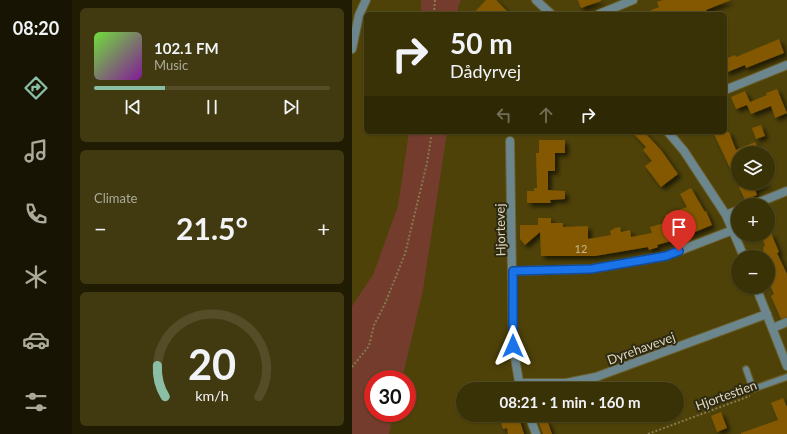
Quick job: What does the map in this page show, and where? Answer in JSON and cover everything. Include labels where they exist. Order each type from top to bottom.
[{"type":"street","points":[[352,49],[359,15],[366,0]]},
{"type":"street","points":[[536,0],[549,12]]},
{"type":"street","points":[[604,12],[633,0]]},
{"type":"street","points":[[727,89],[787,65]]},
{"type":"street","points":[[670,134],[684,151],[726,215],[731,226]]},
{"type":"street","name":"Hjortevej","points":[[510,141],[513,346],[518,382]]},
{"type":"street","points":[[770,198],[787,191]]},
{"type":"street","points":[[726,215],[731,213]]},
{"type":"street","points":[[513,271],[591,269],[666,256],[731,231]]},
{"type":"street","points":[[759,294],[787,366]]},
{"type":"street","name":"Dyrehavevej","points":[[571,382],[596,377],[767,314]]},
{"type":"street","points":[[773,328],[787,322]]},
{"type":"street","points":[[532,422],[536,434]]},
{"type":"lane","points":[[746,369],[753,389],[787,377]]},
{"type":"path","points":[[434,12],[435,0]]},
{"type":"path","points":[[352,367],[368,346],[374,325],[384,306],[405,254],[427,163],[432,134]]},
{"type":"path","name":"Hjortestien","points":[[648,434],[750,396]]},
{"type":"shaded area","points":[[421,0],[461,0],[458,7],[458,12],[421,12]]},
{"type":"shaded area","points":[[409,134],[447,134],[423,290],[404,370],[364,370],[364,422],[392,422],[389,434],[352,434],[352,306],[373,275],[398,206]]},
{"type":"building","points":[[486,0],[496,0],[508,12],[475,12]]},
{"type":"building","points":[[578,0],[601,0],[601,1],[581,8]]},
{"type":"building","points":[[663,0],[731,0],[706,10],[707,12],[647,12],[659,7],[657,2]]},
{"type":"building","points":[[779,39],[784,53],[746,68],[745,65],[727,72],[727,58],[735,55],[736,57]]},
{"type":"building","points":[[777,89],[787,113],[775,118],[771,106],[751,114],[747,105],[736,109],[731,97],[745,91],[750,102]]},
{"type":"building","points":[[761,125],[765,136],[756,139],[752,128]]},
{"type":"building","points":[[727,132],[729,132],[734,146],[731,146],[731,168],[714,134],[727,134]]},
{"type":"building","points":[[634,134],[646,134],[661,150],[678,174],[661,187],[645,166],[652,161],[643,150],[646,147]]},
{"type":"building","points":[[539,140],[565,140],[565,153],[555,153],[555,171],[548,171],[548,190],[565,191],[565,199],[550,200],[551,203],[527,203],[527,191],[534,191],[534,188],[537,188],[536,153],[539,153]]},
{"type":"building","points":[[755,142],[757,146],[746,146]]},
{"type":"building","points":[[691,188],[705,212],[706,211],[712,225],[678,239],[657,245],[658,247],[649,250],[648,247],[595,256],[541,256],[540,232],[525,245],[520,239],[520,225],[538,225],[538,218],[551,218],[551,223],[563,223],[563,227],[588,226],[588,239],[611,235],[610,231],[620,227],[621,232],[630,230],[631,237],[652,233],[650,227],[668,222],[665,215],[687,207],[680,194]]},
{"type":"building","points":[[740,190],[755,190],[757,195],[750,198],[744,198]]},
{"type":"building","points":[[764,242],[775,242],[779,252],[777,253],[787,274],[787,317],[781,319],[771,296],[775,294],[775,250],[763,250],[765,245]]},
{"type":"building","points":[[783,398],[787,407],[787,434],[741,434],[778,420],[771,403]]},
{"type":"building","points":[[721,412],[727,428],[717,432],[711,416]]},
{"type":"building","points":[[501,422],[520,422],[524,434],[508,434],[507,428],[503,429]]},
{"type":"building","points":[[548,422],[552,434],[543,434],[539,423]]},
{"type":"route","points":[[513,346],[513,271],[591,269],[666,256],[679,251]]}]
